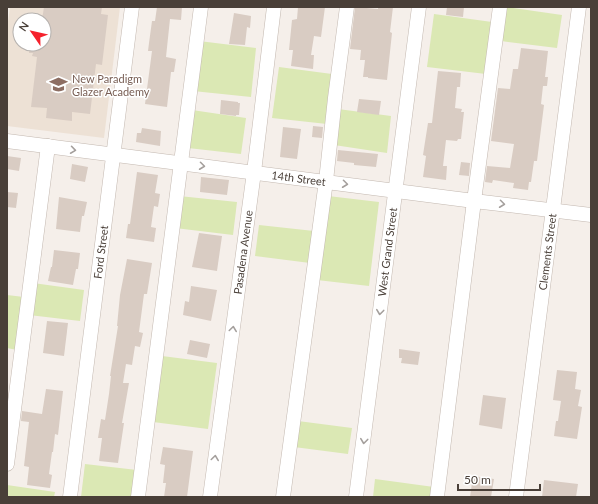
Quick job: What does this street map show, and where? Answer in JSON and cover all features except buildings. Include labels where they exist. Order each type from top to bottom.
[{"type":"street","name":"Ford Street","points":[[70,497],[132,7]]},
{"type":"street","points":[[138,497],[201,7]]},
{"type":"street","name":"Pasadena Avenue","points":[[210,497],[254,172],[274,7]]},
{"type":"street","points":[[283,497],[326,182],[334,98],[347,7]]},
{"type":"street","name":"West Grand Street","points":[[356,497],[419,7]]},
{"type":"street","points":[[437,497],[500,7]]},
{"type":"street","name":"Clements Street","points":[[516,497],[579,7]]},
{"type":"street","name":"14th Street","points":[[7,140],[474,201],[591,214]]},
{"type":"street","points":[[7,464],[48,146]]},
{"type":"shaded area","name":"New Paradigm Glazer Academy","points":[[10,7],[120,7],[104,138],[7,126],[7,29]]},
{"type":"green space","points":[[506,7],[562,15],[557,48],[501,41]]},
{"type":"green space","points":[[434,14],[492,22],[486,74],[427,67]]},
{"type":"green space","points":[[199,41],[256,48],[251,97],[193,91]]},
{"type":"green space","points":[[279,67],[332,74],[327,124],[272,118]]},
{"type":"green space","points":[[338,109],[391,116],[387,153],[334,145]]},
{"type":"green space","points":[[192,110],[246,118],[241,154],[188,148]]},
{"type":"green space","points":[[179,196],[237,202],[233,235],[175,228]]},
{"type":"green space","points":[[328,196],[379,202],[369,286],[317,280]]},
{"type":"green space","points":[[259,225],[314,231],[310,263],[255,256]]},
{"type":"green space","points":[[33,283],[84,290],[80,321],[29,315]]},
{"type":"green space","points":[[7,295],[24,297],[17,350],[7,348]]},
{"type":"green space","points":[[162,356],[217,363],[208,429],[153,422]]},
{"type":"green space","points":[[298,421],[352,428],[348,454],[294,447]]},
{"type":"green space","points":[[85,464],[137,470],[133,497],[81,497]]},
{"type":"green space","points":[[375,479],[434,487],[433,497],[373,497]]},
{"type":"green space","points":[[7,485],[55,492],[54,497],[7,497]]},
{"type":"place","name":"New Paradigm Glazer Academy","points":[[59,85]]}]
